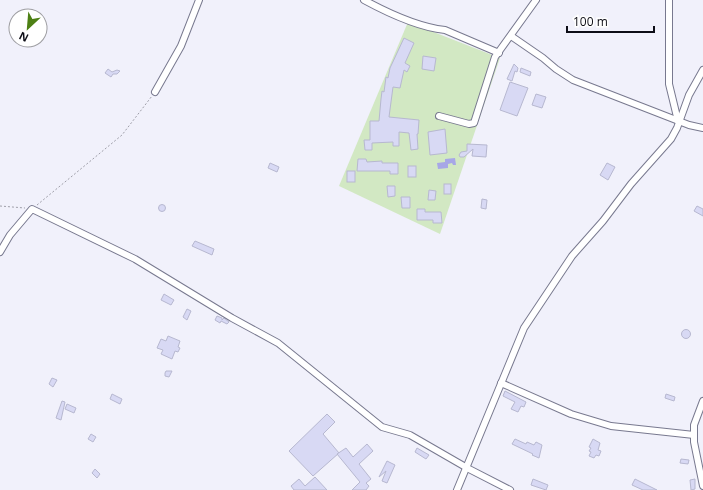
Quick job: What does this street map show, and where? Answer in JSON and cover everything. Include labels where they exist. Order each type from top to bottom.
[{"type":"street","points":[[155,92],[181,46],[199,0]]},
{"type":"street","points":[[364,0],[398,16],[435,29],[445,30],[499,53]]},
{"type":"street","points":[[440,116],[469,124],[474,123],[492,68],[499,53],[536,0]]},
{"type":"street","points":[[669,0],[669,84],[678,121]]},
{"type":"street","points":[[511,36],[573,80],[678,121],[703,128]]},
{"type":"street","points":[[457,490],[524,328],[547,291],[572,256],[603,221],[631,184],[671,139],[690,95],[703,70]]},
{"type":"street","points":[[0,252],[10,235],[32,209],[135,259],[232,318],[278,343],[382,427],[410,435],[510,490]]},
{"type":"street","points":[[501,383],[571,414],[611,426],[694,435]]},
{"type":"street","points":[[703,401],[694,425],[694,442],[703,486]]},
{"type":"path","points":[[0,206],[32,209],[122,135],[155,92]]},
{"type":"green space","points":[[408,22],[500,58],[440,234],[339,186]]},
{"type":"water","points":[[455,158],[456,165],[453,165],[452,163],[448,164],[448,168],[438,169],[437,163],[445,162],[445,159]]},
{"type":"building","points":[[404,38],[414,43],[405,63],[410,66],[407,72],[404,70],[400,88],[393,87],[389,117],[419,120],[417,134],[418,149],[411,150],[409,133],[399,132],[399,146],[393,146],[393,142],[372,143],[372,150],[365,150],[364,140],[370,140],[370,121],[379,121],[382,91],[384,92],[386,77],[388,78],[390,68]]},
{"type":"building","points":[[423,56],[436,58],[434,71],[422,69]]},
{"type":"building","points":[[514,64],[518,68],[517,72],[515,71],[512,81],[507,79]]},
{"type":"building","points":[[521,68],[531,72],[530,76],[520,72]]},
{"type":"building","points":[[108,69],[112,72],[117,70],[120,71],[117,74],[113,74],[111,77],[105,73]]},
{"type":"building","points":[[510,82],[528,88],[517,116],[500,110]]},
{"type":"building","points":[[536,94],[546,97],[542,108],[532,105]]},
{"type":"building","points":[[445,129],[447,153],[430,155],[428,132]]},
{"type":"building","points":[[467,144],[487,145],[486,157],[472,156],[473,149],[464,157],[460,157],[459,155],[461,152],[467,151]]},
{"type":"building","points":[[358,159],[366,159],[367,162],[382,161],[382,163],[398,163],[398,174],[390,174],[390,171],[357,171]]},
{"type":"building","points":[[270,163],[279,167],[277,172],[268,168]]},
{"type":"building","points":[[607,163],[615,167],[608,180],[600,175]]},
{"type":"building","points":[[408,166],[416,166],[416,177],[408,177]]},
{"type":"building","points":[[347,171],[355,171],[355,182],[347,182]]},
{"type":"building","points":[[444,184],[451,184],[451,194],[444,194]]},
{"type":"building","points":[[387,186],[395,186],[395,196],[388,197]]},
{"type":"building","points":[[429,190],[436,191],[435,200],[428,200]]},
{"type":"building","points":[[401,197],[410,197],[410,208],[402,208]]},
{"type":"building","points":[[482,199],[487,200],[486,209],[481,208]]},
{"type":"building","points":[[162,205],[165,208],[162,211],[159,208]]},
{"type":"building","points":[[697,206],[703,209],[703,216],[694,211]]},
{"type":"building","points":[[417,209],[425,209],[425,212],[441,212],[442,223],[433,223],[433,220],[417,220]]},
{"type":"building","points":[[195,241],[214,249],[212,255],[192,246]]},
{"type":"building","points":[[164,294],[174,300],[171,305],[161,300]]},
{"type":"building","points":[[187,309],[191,311],[187,320],[183,317]]},
{"type":"building","points":[[217,316],[222,318],[222,320],[224,318],[229,322],[227,324],[221,321],[220,323],[215,320]]},
{"type":"building","points":[[686,329],[691,334],[686,339],[681,334]]},
{"type":"building","points":[[168,336],[180,341],[178,347],[180,348],[178,352],[175,351],[172,359],[161,354],[163,350],[157,348],[161,339],[166,341]]},
{"type":"building","points":[[166,371],[172,371],[169,377],[165,376]]},
{"type":"building","points":[[52,378],[57,380],[53,387],[49,384]]},
{"type":"building","points":[[505,391],[526,402],[524,407],[521,406],[518,412],[511,409],[515,402],[503,396]]},
{"type":"building","points":[[112,394],[122,399],[120,404],[110,399]]},
{"type":"building","points":[[666,394],[675,397],[674,401],[665,398]]},
{"type":"building","points":[[62,401],[65,402],[61,420],[56,418]]},
{"type":"building","points":[[67,404],[76,408],[74,413],[65,409]]},
{"type":"building","points":[[327,414],[335,422],[323,434],[339,453],[313,476],[289,451]]},
{"type":"building","points":[[91,434],[96,437],[93,442],[88,439]]},
{"type":"building","points":[[515,439],[526,444],[527,442],[534,445],[536,442],[542,445],[539,458],[512,444]]},
{"type":"building","points":[[593,439],[600,443],[598,450],[601,451],[599,456],[596,455],[594,458],[589,456],[591,452],[589,451],[591,448],[589,447]]},
{"type":"building","points":[[367,444],[373,451],[359,464],[371,479],[366,483],[369,486],[366,490],[352,490],[360,482],[337,454],[346,448],[353,457]]},
{"type":"building","points":[[417,448],[429,455],[426,459],[415,452]]},
{"type":"building","points":[[681,459],[689,460],[688,464],[680,463]]},
{"type":"building","points":[[387,461],[395,465],[387,483],[382,481],[386,471],[379,477]]},
{"type":"building","points":[[95,469],[100,474],[97,478],[92,473]]},
{"type":"building","points":[[315,477],[327,490],[294,490],[291,486],[299,479],[305,486]]},
{"type":"building","points":[[533,479],[548,485],[546,490],[531,485]]},
{"type":"building","points":[[635,479],[657,490],[643,490],[632,485]]},
{"type":"building","points":[[695,479],[695,489],[691,490],[690,480]]}]
